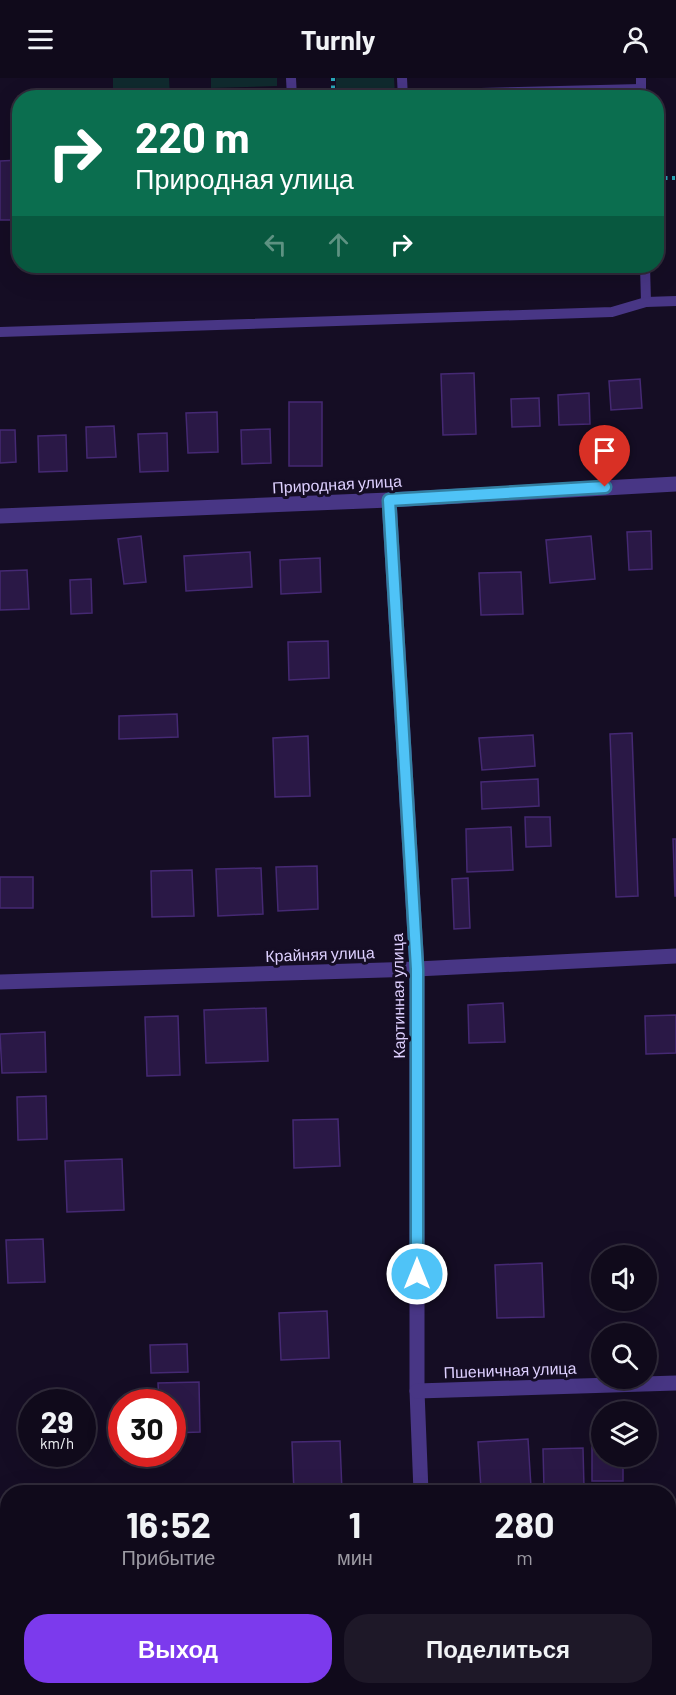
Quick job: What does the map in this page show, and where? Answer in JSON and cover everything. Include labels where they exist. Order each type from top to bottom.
[{"type":"street","name":"Природная улица","points":[[0,516],[389,500],[676,484]]},
{"type":"street","name":"Картинная улица","points":[[389,500],[417,969],[417,1391],[421,1485]]},
{"type":"street","name":"Крайняя улица","points":[[0,982],[417,969],[676,957]]},
{"type":"street","name":"Пшеничная улица","points":[[417,1391],[676,1383]]},
{"type":"lane","points":[[582,90],[641,88]]},
{"type":"lane","points":[[645,273],[646,302]]},
{"type":"lane","points":[[0,332],[612,312],[646,302],[676,301]]},
{"type":"green space","points":[[113,78],[169,78],[170,90],[113,90]]},
{"type":"green space","points":[[211,78],[277,78],[277,86],[211,88]]},
{"type":"green space","points":[[336,78],[394,78],[395,90],[336,90]]},
{"type":"building","points":[[12,160],[12,220],[0,220],[0,161]]},
{"type":"building","points":[[474,373],[476,434],[443,435],[441,374]]},
{"type":"building","points":[[640,379],[642,408],[611,410],[609,381]]},
{"type":"building","points":[[589,393],[590,424],[559,425],[558,395]]},
{"type":"building","points":[[539,398],[540,426],[512,427],[511,399]]},
{"type":"building","points":[[289,402],[322,402],[322,466],[289,466]]},
{"type":"building","points":[[217,412],[218,452],[188,453],[186,413]]},
{"type":"building","points":[[114,426],[116,457],[87,458],[86,427]]},
{"type":"building","points":[[270,429],[271,463],[242,464],[241,430]]},
{"type":"building","points":[[0,430],[15,430],[16,462],[0,463]]},
{"type":"building","points":[[167,433],[168,471],[140,472],[138,434]]},
{"type":"building","points":[[66,435],[67,471],[39,472],[38,436]]},
{"type":"building","points":[[651,531],[652,569],[629,570],[627,532]]},
{"type":"building","points":[[141,536],[146,582],[124,584],[118,539]]},
{"type":"building","points":[[591,536],[595,579],[550,583],[546,540]]},
{"type":"building","points":[[250,552],[252,587],[186,591],[184,556]]},
{"type":"building","points":[[320,558],[321,592],[281,594],[280,560]]},
{"type":"building","points":[[27,570],[29,609],[0,610],[0,571]]},
{"type":"building","points":[[521,572],[523,614],[481,615],[479,573]]},
{"type":"building","points":[[91,579],[92,613],[71,614],[70,580]]},
{"type":"building","points":[[328,641],[329,678],[289,680],[288,642]]},
{"type":"building","points":[[177,714],[178,737],[119,739],[119,716]]},
{"type":"building","points":[[632,733],[638,896],[616,897],[610,734]]},
{"type":"building","points":[[533,735],[535,766],[482,770],[479,738]]},
{"type":"building","points":[[308,736],[310,796],[275,797],[273,738]]},
{"type":"building","points":[[538,779],[539,806],[482,809],[481,782]]},
{"type":"building","points":[[525,817],[550,817],[551,846],[526,847]]},
{"type":"building","points":[[511,827],[513,870],[467,872],[466,829]]},
{"type":"building","points":[[673,839],[676,839],[676,896],[675,896]]},
{"type":"building","points":[[317,866],[318,909],[278,911],[276,867]]},
{"type":"building","points":[[261,868],[263,914],[218,916],[216,869]]},
{"type":"building","points":[[192,870],[194,916],[152,917],[151,871]]},
{"type":"building","points":[[0,877],[33,877],[33,908],[0,908]]},
{"type":"building","points":[[468,878],[470,928],[454,929],[452,879]]},
{"type":"building","points":[[503,1003],[505,1042],[469,1043],[468,1005]]},
{"type":"building","points":[[266,1008],[268,1061],[206,1063],[204,1010]]},
{"type":"building","points":[[676,1015],[676,1053],[646,1054],[645,1016]]},
{"type":"building","points":[[178,1016],[180,1075],[147,1076],[145,1017]]},
{"type":"building","points":[[45,1032],[46,1072],[2,1073],[0,1034]]},
{"type":"building","points":[[46,1096],[47,1139],[18,1140],[17,1097]]},
{"type":"building","points":[[338,1119],[340,1166],[294,1168],[293,1120]]},
{"type":"building","points":[[122,1159],[124,1210],[67,1212],[65,1161]]},
{"type":"building","points":[[43,1239],[45,1282],[8,1283],[6,1240]]},
{"type":"building","points":[[542,1263],[544,1317],[497,1318],[495,1265]]},
{"type":"building","points":[[327,1311],[329,1358],[281,1360],[279,1313]]},
{"type":"building","points":[[187,1344],[188,1372],[151,1373],[150,1345]]},
{"type":"building","points":[[199,1382],[200,1432],[186,1432],[186,1389],[158,1389],[158,1383]]},
{"type":"building","points":[[528,1439],[531,1485],[481,1485],[478,1442]]},
{"type":"building","points":[[340,1441],[342,1485],[294,1485],[292,1442]]},
{"type":"building","points":[[583,1448],[584,1485],[544,1485],[543,1449]]},
{"type":"building","points":[[592,1467],[623,1467],[623,1481],[592,1481]]},
{"type":"route","points":[[417,1274],[417,969],[389,500],[605,487]]}]
